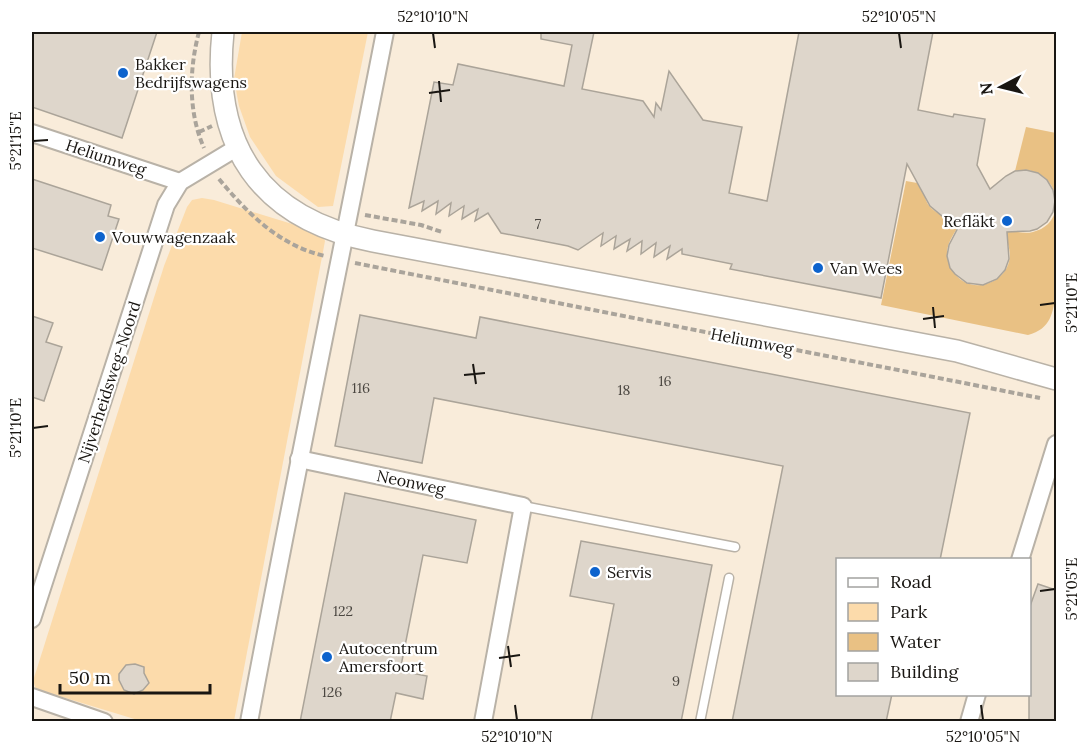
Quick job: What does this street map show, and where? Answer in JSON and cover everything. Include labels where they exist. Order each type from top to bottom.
[{"type":"street","points":[[223,32],[220,57],[221,82],[228,118],[238,147],[253,174],[288,208],[315,224],[345,236]]},
{"type":"street","points":[[249,722],[298,459],[341,260],[385,32]]},
{"type":"street","name":"Heliumweg","points":[[32,133],[180,182]]},
{"type":"street","name":"Nijverheidsweg-Noord","points":[[32,619],[166,205],[180,182],[238,147]]},
{"type":"street","name":"Heliumweg","points":[[345,236],[957,351],[1056,379]]},
{"type":"street","points":[[1021,558],[1056,444]]},
{"type":"street","name":"Neonweg","points":[[298,459],[523,506]]},
{"type":"street","points":[[483,722],[523,506]]},
{"type":"street","points":[[969,722],[976,696]]},
{"type":"street","points":[[32,697],[104,722]]},
{"type":"lane","name":"Neonweg","points":[[523,506],[735,547]]},
{"type":"lane","points":[[700,722],[729,578]]},
{"type":"path","points":[[199,32],[193,54],[191,84],[199,132],[218,178],[255,219],[283,240],[309,253],[341,260]]},
{"type":"path","name":"Heliumweg","points":[[341,260],[1050,399]]},
{"type":"shaded area","points":[[32,32],[1056,32],[1056,721],[32,721]]},
{"type":"green space","points":[[242,32],[368,32],[333,206],[318,207],[276,176],[250,137],[239,106],[234,79]]},
{"type":"green space","points":[[202,198],[315,231],[322,234],[325,241],[234,721],[141,721],[36,689],[33,681],[164,266],[187,207],[192,200]]},
{"type":"water","points":[[1026,127],[1056,133],[1056,204],[1055,194],[1042,175],[1030,171],[1015,171]]},
{"type":"water","points":[[906,181],[923,184],[926,201],[934,211],[947,216],[963,218],[949,243],[947,257],[952,270],[962,280],[973,285],[986,284],[997,279],[1005,271],[1010,259],[1008,245],[1000,230],[1033,232],[1045,226],[1053,217],[1056,207],[1056,292],[1050,319],[1042,329],[1028,335],[881,305]]},
{"type":"building","points":[[32,32],[157,32],[122,138],[32,107]]},
{"type":"building","points":[[541,32],[594,32],[582,89],[643,101],[654,117],[656,103],[661,110],[669,71],[703,120],[742,127],[729,193],[767,201],[799,32],[933,32],[918,110],[953,117],[954,114],[985,119],[977,165],[990,189],[1015,171],[1026,170],[1038,173],[1047,180],[1053,190],[1055,201],[1053,212],[1047,222],[1037,229],[1007,232],[1009,259],[1005,270],[997,279],[983,285],[967,283],[950,268],[947,256],[949,245],[961,222],[942,216],[930,206],[907,164],[881,298],[730,269],[732,264],[682,254],[682,249],[667,259],[670,246],[654,257],[656,243],[641,254],[642,241],[627,251],[630,239],[614,249],[616,236],[601,246],[603,233],[578,250],[501,233],[488,213],[475,221],[478,209],[462,219],[464,206],[449,216],[451,203],[436,214],[438,201],[422,211],[424,201],[409,208],[434,82],[453,85],[458,64],[564,86],[572,45],[541,39]]},
{"type":"building","points":[[32,179],[111,205],[108,216],[119,219],[102,270],[32,248]]},
{"type":"building","points":[[360,315],[476,338],[480,317],[970,413],[940,558],[836,558],[836,696],[892,696],[886,722],[732,722],[783,466],[434,398],[422,463],[335,446]]},
{"type":"building","points":[[32,316],[53,323],[46,342],[62,347],[44,401],[32,397]]},
{"type":"building","points":[[345,493],[476,520],[467,563],[423,555],[400,671],[427,676],[423,699],[396,693],[390,722],[300,722]]},
{"type":"building","points":[[581,541],[712,565],[681,722],[591,722],[614,604],[570,596]]},
{"type":"building","points":[[1038,584],[1056,590],[1056,722],[1029,722],[1031,603]]},
{"type":"building","points":[[135,664],[144,667],[149,683],[143,690],[134,694],[124,690],[119,674],[126,665]]},
{"type":"place","name":"Bakker Bedrijfswagens","points":[[123,73]]},
{"type":"place","name":"Refläkt","points":[[1007,221]]},
{"type":"place","name":"Vouwwagenzaak","points":[[100,237]]},
{"type":"place","name":"Van Wees","points":[[818,268]]},
{"type":"place","name":"Servis","points":[[595,572]]},
{"type":"place","name":"Autocentrum Amersfoort","points":[[327,657]]}]
